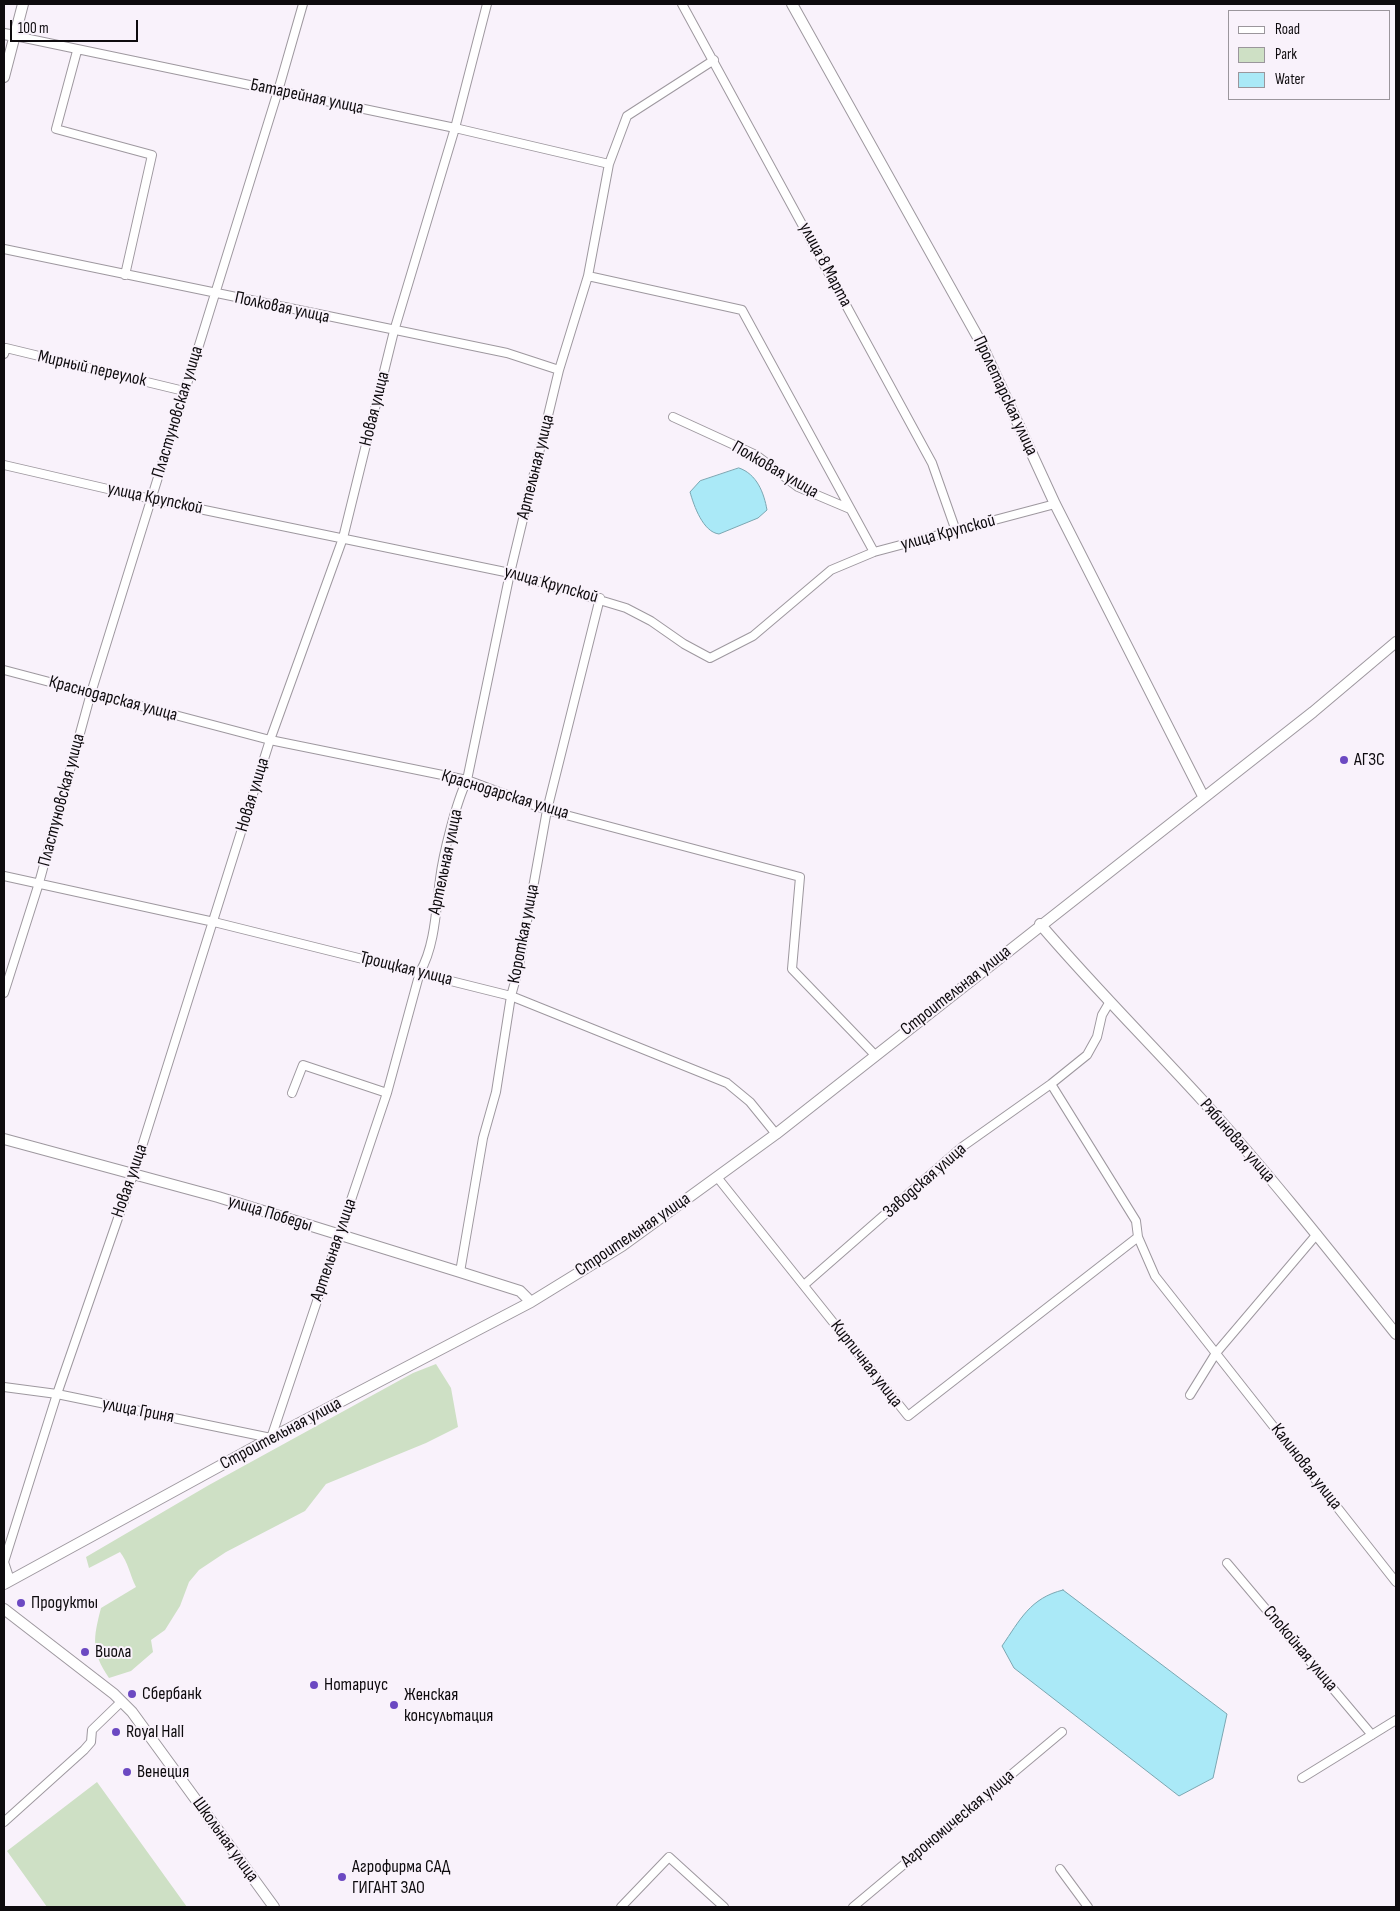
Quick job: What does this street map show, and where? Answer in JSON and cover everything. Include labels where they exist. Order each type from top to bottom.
[{"type":"street","points":[[4,77],[23,4]]},
{"type":"street","name":"Пластуновская улица","points":[[4,993],[39,883],[90,693],[278,91],[303,4]]},
{"type":"street","name":"Новая улица","points":[[7,1582],[4,1562],[57,1394],[133,1175],[270,740],[343,538],[394,331],[454,128],[487,4]]},
{"type":"street","name":"улица 8 Марта","points":[[682,4],[932,463],[956,531]]},
{"type":"street","name":"Пролетарская улица","points":[[792,4],[980,342],[1055,504],[1203,796]]},
{"type":"street","name":"Батарейная улица","points":[[4,34],[78,51],[454,128],[609,164]]},
{"type":"street","points":[[78,51],[56,129],[152,155],[125,275]]},
{"type":"street","name":"Артельная улица","points":[[271,1438],[386,1093],[420,972],[426,962],[438,901],[440,877],[461,793],[467,780],[510,572],[560,370],[588,276],[609,164],[627,116],[714,60]]},
{"type":"street","name":"Полковая улица","points":[[4,249],[214,294],[508,353],[560,370]]},
{"type":"street","points":[[588,276],[742,310],[874,552]]},
{"type":"street","name":"Мирный переулок","points":[[4,354],[6,348],[184,391]]},
{"type":"street","name":"Полковая улица","points":[[674,417],[756,456],[798,487],[851,509]]},
{"type":"street","name":"улица Крупской","points":[[4,465],[151,498],[510,572],[600,598],[626,608],[651,620],[684,644],[710,658],[753,636],[831,570],[874,552],[1055,504]]},
{"type":"street","name":"Короткая улица","points":[[460,1272],[483,1138],[496,1092],[511,996],[518,971],[547,810],[600,598]]},
{"type":"street","name":"Строительная улица","points":[[7,1582],[271,1438],[531,1302],[622,1246],[776,1134],[1040,924],[1313,712],[1396,642]]},
{"type":"street","name":"Краснодарская улица","points":[[4,670],[270,740],[467,780],[547,810],[800,877],[792,969],[875,1055]]},
{"type":"street","name":"Троицкая улица","points":[[4,876],[214,922],[511,996],[727,1084],[750,1102],[776,1134]]},
{"type":"street","name":"Рябиновая улица","points":[[1040,924],[1109,1003],[1202,1100],[1317,1234],[1396,1334]]},
{"type":"street","name":"Заводская улица","points":[[804,1285],[962,1147],[1051,1084],[1087,1055],[1097,1037],[1102,1015],[1109,1003]]},
{"type":"street","points":[[292,1093],[303,1065],[386,1093]]},
{"type":"street","name":"Калиновая улица","points":[[1051,1084],[1136,1221],[1138,1237],[1155,1276],[1396,1582]]},
{"type":"street","name":"улица Победы","points":[[4,1140],[218,1197],[520,1291],[531,1302]]},
{"type":"street","name":"Кирпичная улица","points":[[717,1177],[908,1416],[1138,1237]]},
{"type":"street","points":[[1190,1395],[1216,1353],[1317,1234]]},
{"type":"street","name":"улица Гриня","points":[[4,1387],[57,1394],[271,1438]]},
{"type":"street","name":"Спокойная улица","points":[[1227,1563],[1372,1735]]},
{"type":"street","name":"Школьная улица","points":[[4,1609],[122,1702],[132,1712],[274,1907]]},
{"type":"street","points":[[4,1822],[84,1750],[91,1742],[92,1730],[122,1702]]},
{"type":"street","points":[[1302,1778],[1396,1720]]},
{"type":"street","name":"Агрономическая улица","points":[[853,1907],[1062,1732]]},
{"type":"street","points":[[621,1907],[669,1857],[724,1907]]},
{"type":"street","points":[[1060,1870],[1088,1907]]},
{"type":"green space","points":[[436,1364],[451,1388],[458,1427],[426,1443],[326,1484],[305,1511],[226,1552],[199,1570],[189,1582],[180,1606],[165,1630],[151,1640],[153,1652],[131,1671],[109,1678],[99,1660],[95,1644],[96,1628],[101,1608],[136,1587],[120,1552],[89,1568],[86,1557],[209,1485],[413,1373]]},
{"type":"green space","points":[[97,1782],[187,1907],[47,1907],[7,1851]]},
{"type":"water","points":[[739,468],[751,475],[759,485],[767,510],[758,518],[719,534],[713,532],[708,529],[700,518],[690,492],[700,481]]},
{"type":"water","points":[[1063,1590],[1227,1714],[1213,1778],[1179,1796],[1014,1668],[1002,1646],[1034,1604],[1042,1598]]},
{"type":"place","name":"АГЗС","points":[[1344,760]]},
{"type":"place","name":"Продукты","points":[[21,1603]]},
{"type":"place","name":"Виола","points":[[85,1652]]},
{"type":"place","name":"Нотариус","points":[[314,1685]]},
{"type":"place","name":"Сбербанк","points":[[132,1694]]},
{"type":"place","name":"Женская консультация","points":[[394,1705]]},
{"type":"place","name":"Royal Hall","points":[[116,1732]]},
{"type":"place","name":"Венеция","points":[[127,1772]]},
{"type":"place","name":"Агрофирма САД ГИГАНТ ЗАО","points":[[342,1877]]}]
